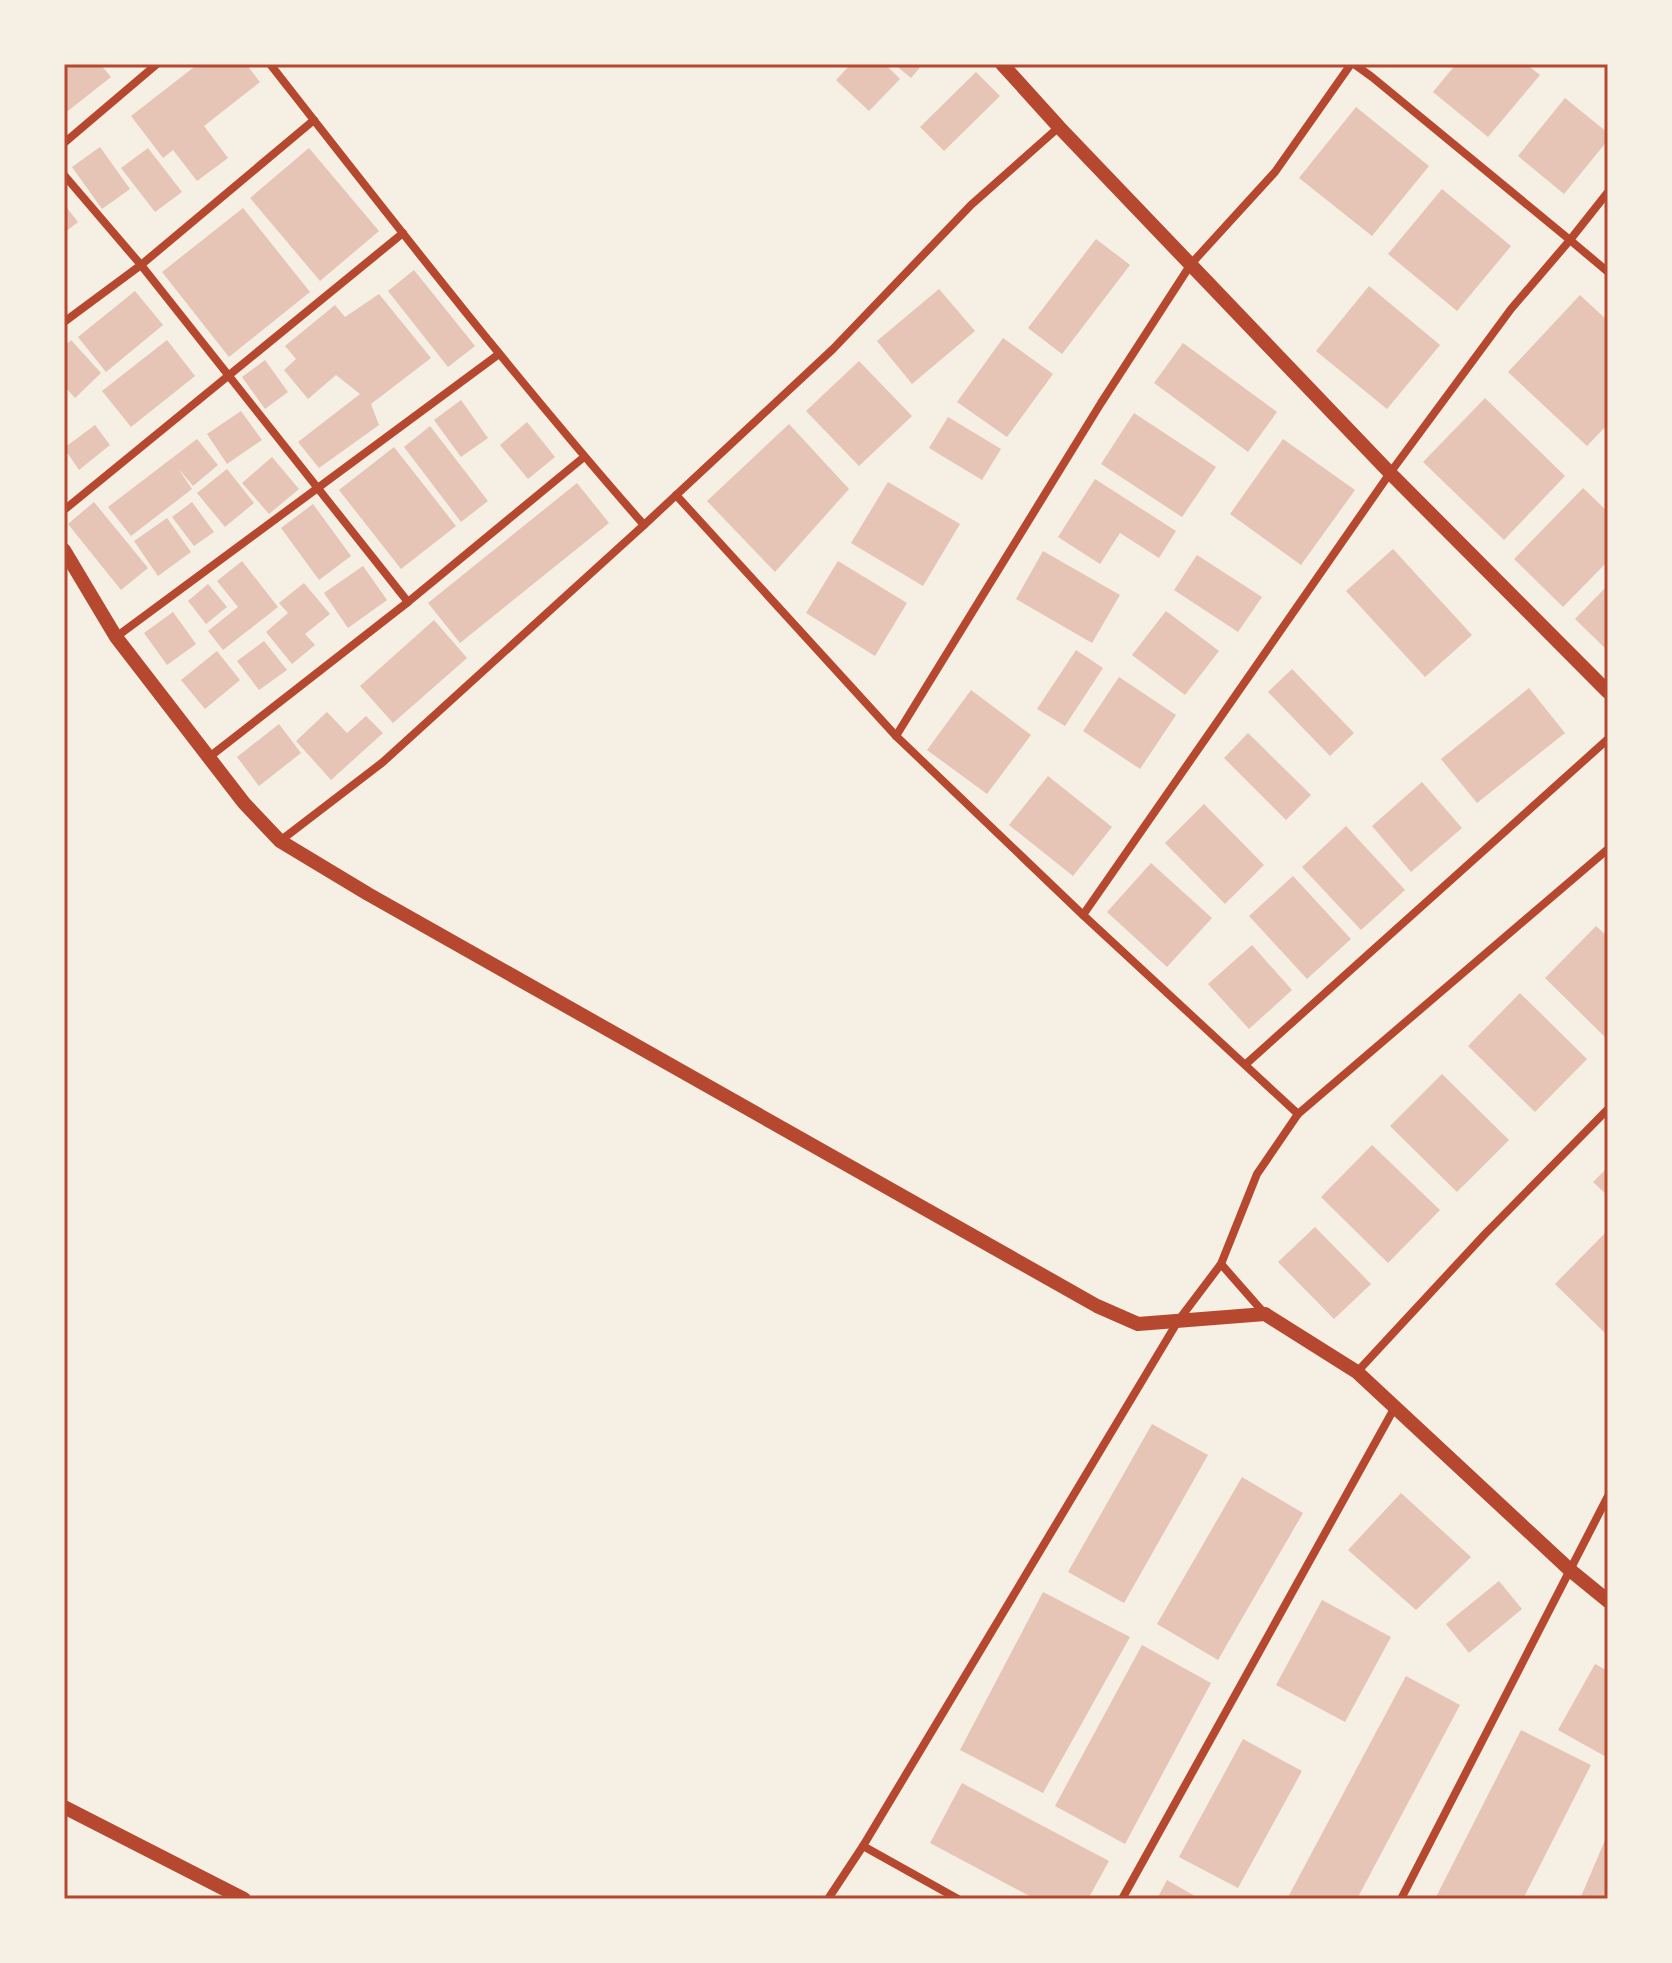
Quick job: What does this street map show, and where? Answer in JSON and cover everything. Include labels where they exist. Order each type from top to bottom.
[{"type":"street","points":[[64,143],[157,64]]},
{"type":"street","points":[[270,64],[499,354],[644,525]]},
{"type":"street","points":[[1002,64],[1390,473],[1608,692]]},
{"type":"street","points":[[896,736],[1101,403],[1191,264],[1275,172],[1352,64],[1372,77],[1608,272]]},
{"type":"street","points":[[64,322],[141,265],[314,120]]},
{"type":"street","points":[[280,841],[383,762],[644,525],[833,349],[971,205],[1059,127]]},
{"type":"street","points":[[64,175],[141,265],[408,602]]},
{"type":"street","points":[[1083,915],[1390,473],[1511,309],[1608,192]]},
{"type":"street","points":[[64,510],[403,233]]},
{"type":"street","points":[[116,637],[499,354]]},
{"type":"street","points":[[208,758],[408,602],[584,457]]},
{"type":"street","points":[[676,495],[896,736],[1298,1114]]},
{"type":"street","points":[[64,550],[116,637],[244,803],[280,841],[368,894],[1097,1306],[1138,1324],[1265,1314]]},
{"type":"street","points":[[1246,1064],[1608,739]]},
{"type":"street","points":[[828,1899],[863,1846],[1178,1321],[1221,1264],[1257,1174],[1298,1114],[1608,849]]},
{"type":"street","points":[[1357,1372],[1485,1234],[1608,1109]]},
{"type":"street","points":[[1221,1264],[1265,1314],[1357,1372],[1570,1570],[1608,1601]]},
{"type":"street","points":[[1122,1899],[1395,1407]]},
{"type":"street","points":[[1401,1899],[1608,1496]]},
{"type":"street","points":[[64,1807],[244,1899]]},
{"type":"street","points":[[863,1846],[958,1899]]},
{"type":"building","points":[[64,64],[100,64],[111,77],[64,114]]},
{"type":"building","points":[[198,64],[246,64],[260,82],[204,126],[228,158],[197,181],[173,150],[163,158],[131,116]]},
{"type":"building","points":[[851,64],[885,64],[900,79],[869,111],[836,80]]},
{"type":"building","points":[[894,64],[923,64],[911,78]]},
{"type":"building","points":[[1456,64],[1526,64],[1540,75],[1488,137],[1433,92]]},
{"type":"building","points":[[976,72],[1000,96],[944,151],[920,127]]},
{"type":"building","points":[[1565,98],[1608,133],[1608,140],[1564,194],[1518,156]]},
{"type":"building","points":[[1356,107],[1429,166],[1372,236],[1299,178]]},
{"type":"building","points":[[100,147],[130,189],[102,209],[72,167]]},
{"type":"building","points":[[148,148],[182,192],[155,212],[121,168]]},
{"type":"building","points":[[309,148],[379,231],[320,281],[250,198]]},
{"type":"building","points":[[1442,189],[1511,246],[1457,311],[1388,254]]},
{"type":"building","points":[[64,204],[78,222],[64,233]]},
{"type":"building","points":[[243,208],[310,292],[229,357],[162,272]]},
{"type":"building","points":[[1096,239],[1130,265],[1062,354],[1028,328]]},
{"type":"building","points":[[414,270],[475,346],[448,367],[388,291]]},
{"type":"building","points":[[1369,286],[1440,345],[1387,409],[1316,351]]},
{"type":"building","points":[[939,289],[975,331],[912,384],[877,341]]},
{"type":"building","points":[[135,291],[163,325],[106,372],[78,337]]},
{"type":"building","points":[[379,294],[431,358],[371,404],[379,425],[319,468],[298,442],[360,394],[336,375],[308,399],[284,370],[296,359],[285,346],[335,305],[345,317]]},
{"type":"building","points":[[1580,295],[1608,321],[1608,424],[1587,446],[1508,372]]},
{"type":"building","points":[[1003,338],[1053,374],[1007,437],[957,402]]},
{"type":"building","points":[[71,340],[101,373],[75,398],[64,386],[64,347]]},
{"type":"building","points":[[167,340],[195,376],[131,427],[102,391]]},
{"type":"building","points":[[1183,343],[1277,412],[1248,452],[1154,383]]},
{"type":"building","points":[[265,360],[288,392],[265,409],[242,377]]},
{"type":"building","points":[[859,361],[912,416],[859,466],[806,411]]},
{"type":"building","points":[[1485,398],[1565,476],[1504,540],[1423,462]]},
{"type":"building","points":[[461,400],[488,438],[461,457],[434,420]]},
{"type":"building","points":[[241,411],[262,440],[227,464],[207,434]]},
{"type":"building","points":[[1134,413],[1216,467],[1182,517],[1101,464]]},
{"type":"building","points":[[948,417],[1001,449],[982,480],[929,448]]},
{"type":"building","points":[[527,422],[555,457],[528,479],[500,445]]},
{"type":"building","points":[[789,424],[849,489],[775,572],[707,501]]},
{"type":"building","points":[[95,425],[110,445],[79,470],[64,448]]},
{"type":"building","points":[[430,426],[488,501],[461,522],[404,447]]},
{"type":"building","points":[[197,439],[218,465],[193,486],[178,468],[192,489],[131,536],[108,507]]},
{"type":"building","points":[[1283,439],[1355,490],[1301,565],[1230,514]]},
{"type":"building","points":[[394,447],[456,526],[401,569],[339,490]]},
{"type":"building","points":[[272,457],[299,489],[269,514],[242,483]]},
{"type":"building","points":[[227,469],[254,503],[225,527],[197,493]]},
{"type":"building","points":[[1095,479],[1176,531],[1159,558],[1120,533],[1100,564],[1058,537]]},
{"type":"building","points":[[888,482],[960,524],[923,586],[851,543]]},
{"type":"building","points":[[577,483],[609,523],[460,643],[428,603]]},
{"type":"building","points":[[1583,488],[1608,512],[1608,561],[1563,607],[1514,559]]},
{"type":"building","points":[[94,502],[148,568],[121,590],[68,524]]},
{"type":"building","points":[[192,502],[214,532],[194,546],[172,517]]},
{"type":"building","points":[[313,504],[351,556],[319,580],[281,528]]},
{"type":"building","points":[[167,518],[191,552],[158,576],[134,541]]},
{"type":"building","points":[[1393,549],[1472,635],[1425,677],[1346,591]]},
{"type":"building","points":[[1043,551],[1120,595],[1092,643],[1016,599]]},
{"type":"building","points":[[1197,555],[1262,597],[1238,632],[1174,590]]},
{"type":"building","points":[[242,561],[278,607],[223,650],[208,631],[238,607],[217,581]]},
{"type":"building","points":[[838,561],[907,603],[875,656],[806,613]]},
{"type":"building","points":[[363,566],[387,600],[348,628],[324,593]]},
{"type":"building","points":[[304,583],[330,614],[305,634],[315,645],[292,664],[266,632],[288,613],[279,603]]},
{"type":"building","points":[[208,584],[227,607],[206,624],[188,601]]},
{"type":"building","points":[[1608,585],[1608,651],[1575,619]]},
{"type":"building","points":[[1166,611],[1219,651],[1185,695],[1132,655]]},
{"type":"building","points":[[173,612],[196,644],[167,665],[144,633]]},
{"type":"building","points":[[434,620],[467,658],[393,723],[360,686]]},
{"type":"building","points":[[264,641],[287,670],[259,690],[237,661]]},
{"type":"building","points":[[1076,650],[1103,668],[1065,726],[1037,709]]},
{"type":"building","points":[[217,651],[240,680],[205,709],[181,680]]},
{"type":"building","points":[[1292,669],[1354,733],[1330,756],[1268,692]]},
{"type":"building","points":[[1119,677],[1176,715],[1140,769],[1083,731]]},
{"type":"building","points":[[1529,688],[1565,733],[1477,803],[1441,759]]},
{"type":"building","points":[[971,690],[1031,735],[987,794],[927,750]]},
{"type":"building","points":[[327,712],[347,733],[366,716],[383,733],[331,780],[296,741]]},
{"type":"building","points":[[279,724],[301,753],[259,786],[237,757]]},
{"type":"building","points":[[1248,733],[1311,795],[1286,820],[1224,758]]},
{"type":"building","points":[[1048,776],[1112,827],[1073,876],[1009,825]]},
{"type":"building","points":[[1422,782],[1462,828],[1411,872],[1372,826]]},
{"type":"building","points":[[1204,804],[1264,865],[1225,904],[1165,843]]},
{"type":"building","points":[[1346,826],[1405,890],[1361,930],[1302,867]]},
{"type":"building","points":[[1151,863],[1212,918],[1167,967],[1107,912]]},
{"type":"building","points":[[1293,876],[1351,939],[1307,979],[1249,916]]},
{"type":"building","points":[[1596,926],[1608,937],[1608,1040],[1545,978]]},
{"type":"building","points":[[1252,945],[1292,990],[1249,1029],[1208,984]]},
{"type":"building","points":[[1520,993],[1587,1059],[1535,1112],[1468,1046]]},
{"type":"building","points":[[1442,1074],[1509,1140],[1457,1192],[1390,1126]]},
{"type":"building","points":[[1372,1145],[1440,1210],[1388,1263],[1321,1197]]},
{"type":"building","points":[[1608,1167],[1608,1196],[1593,1182]]},
{"type":"building","points":[[1315,1227],[1371,1284],[1334,1319],[1278,1262]]},
{"type":"building","points":[[1608,1230],[1608,1336],[1555,1284]]},
{"type":"building","points":[[1152,1424],[1208,1455],[1124,1603],[1068,1572]]},
{"type":"building","points":[[1242,1477],[1303,1513],[1218,1660],[1157,1624]]},
{"type":"building","points":[[1401,1493],[1471,1557],[1416,1610],[1348,1550]]},
{"type":"building","points":[[1499,1581],[1522,1609],[1469,1653],[1446,1624]]},
{"type":"building","points":[[1043,1592],[1130,1637],[1043,1793],[960,1750]]},
{"type":"building","points":[[1322,1600],[1391,1637],[1345,1722],[1276,1685]]},
{"type":"building","points":[[1142,1645],[1211,1683],[1125,1844],[1055,1806]]},
{"type":"building","points":[[1595,1664],[1608,1671],[1608,1758],[1558,1730]]},
{"type":"building","points":[[1406,1676],[1460,1705],[1357,1899],[1287,1899]]},
{"type":"building","points":[[1521,1730],[1591,1765],[1523,1899],[1435,1899]]},
{"type":"building","points":[[1243,1739],[1302,1771],[1238,1888],[1179,1857]]},
{"type":"building","points":[[962,1783],[1109,1861],[1088,1899],[1035,1899],[930,1843]]},
{"type":"building","points":[[1608,1833],[1608,1899],[1580,1899]]},
{"type":"building","points":[[1167,1880],[1200,1899],[1157,1899]]}]
